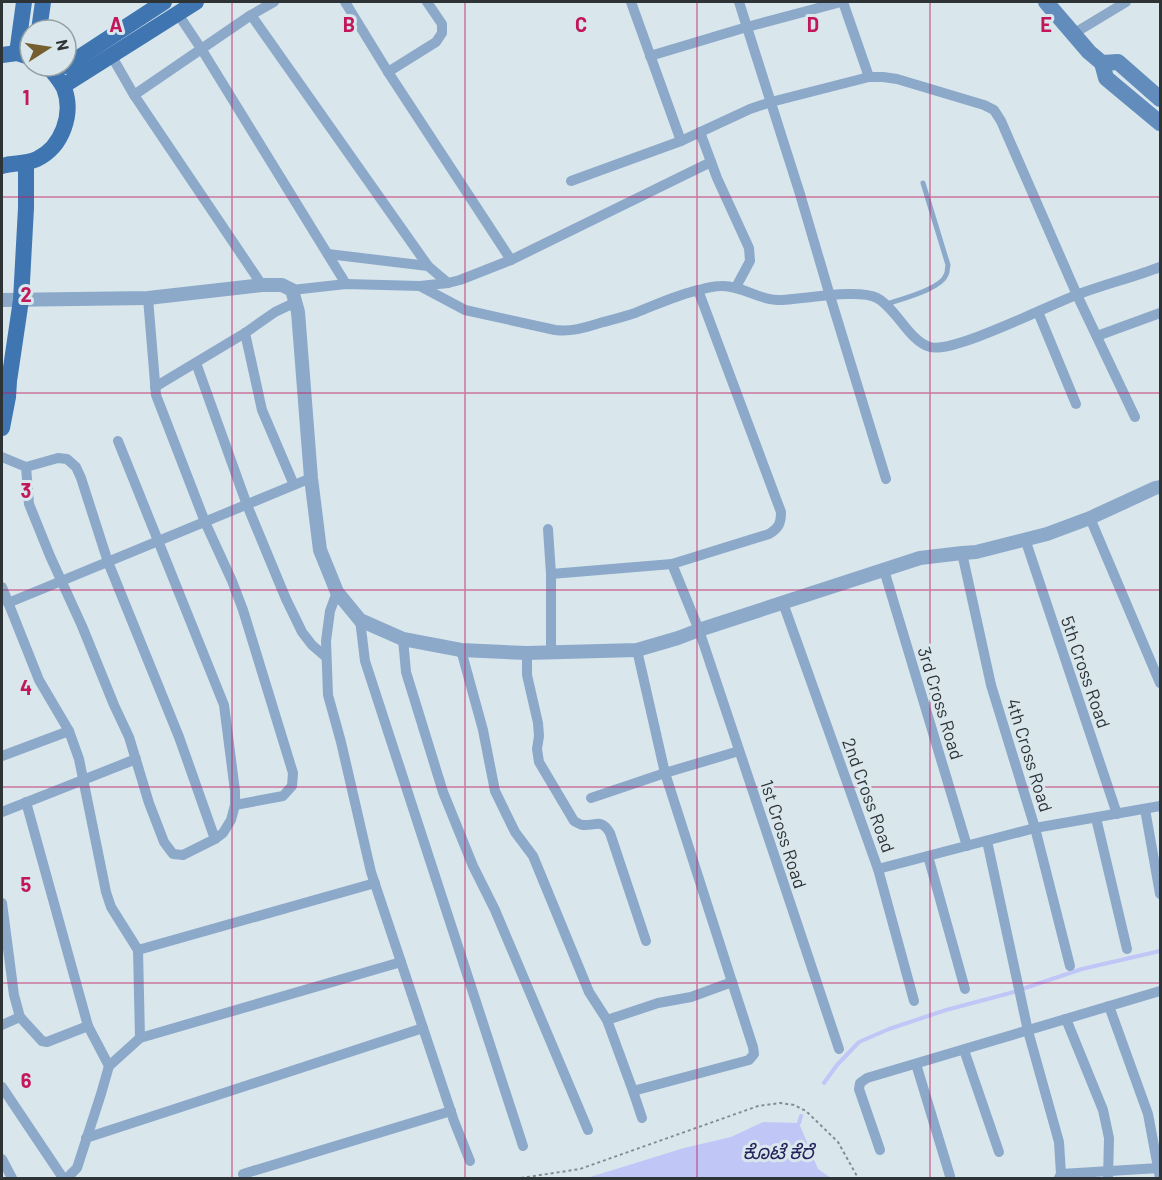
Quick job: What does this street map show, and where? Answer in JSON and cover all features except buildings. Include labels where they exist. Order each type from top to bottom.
[{"type":"main road","points":[[16,55],[24,2]]},
{"type":"main road","points":[[41,18],[43,2]]},
{"type":"main road","points":[[78,59],[164,2]]},
{"type":"main road","points":[[78,65],[111,55],[196,2]]},
{"type":"main road","points":[[1046,2],[1089,52],[1102,63],[1106,78],[1161,123]]},
{"type":"main road","points":[[1102,63],[1118,62],[1161,99]]},
{"type":"main road","points":[[2,165],[26,164],[50,150],[59,139],[68,111],[61,78]]},
{"type":"main road","points":[[2,428],[8,397],[5,381],[21,300],[26,164]]},
{"type":"street","points":[[134,95],[251,15],[274,2]]},
{"type":"street","points":[[345,2],[511,260]]},
{"type":"street","points":[[388,72],[436,42],[442,33],[442,24],[427,2]]},
{"type":"street","points":[[631,2],[681,141]]},
{"type":"street","points":[[739,2],[886,479]]},
{"type":"street","points":[[650,56],[842,2],[869,77]]},
{"type":"street","points":[[1073,34],[1126,2]]},
{"type":"street","points":[[177,14],[202,50],[346,284]]},
{"type":"street","points":[[251,15],[428,266],[448,283]]},
{"type":"street","points":[[111,55],[134,95],[262,285]]},
{"type":"street","points":[[571,181],[681,141],[750,109],[869,77],[897,79],[984,105],[994,110],[1000,121],[1135,417]]},
{"type":"street","points":[[700,132],[749,248],[750,261],[736,287]]},
{"type":"street","points":[[154,387],[245,333],[294,296],[346,284],[420,286],[448,283],[511,260],[711,162]]},
{"type":"street","points":[[328,254],[428,266]]},
{"type":"street","points":[[420,286],[465,310],[565,331],[632,314],[684,293],[720,285],[736,287],[763,298],[776,300],[866,295],[876,297],[886,305],[920,342],[931,348],[944,348],[1038,312],[1077,294],[1161,267]]},
{"type":"street","points":[[2,300],[148,298],[262,285],[282,285],[294,296],[320,550],[337,592],[360,620],[403,639],[460,650],[527,653],[637,650],[920,558],[976,552],[1047,534],[1161,487]]},
{"type":"street","points":[[551,574],[672,564],[769,534],[777,529],[781,522],[781,512],[698,290]]},
{"type":"street","points":[[148,298],[156,396],[205,522],[243,610],[293,773],[292,786],[283,796],[235,805]]},
{"type":"street","points":[[1038,312],[1076,404]]},
{"type":"street","points":[[1097,336],[1161,312]]},
{"type":"street","points":[[245,333],[262,410],[294,486]]},
{"type":"street","points":[[196,363],[247,505],[286,598],[302,632],[326,657]]},
{"type":"street","points":[[26,467],[30,504],[129,737],[149,803],[164,842],[172,854],[183,855],[215,839],[223,833],[231,820],[235,805],[235,791],[224,705],[118,441]]},
{"type":"street","points":[[2,457],[26,467],[58,458],[67,459],[76,467],[108,562],[179,737],[215,839]]},
{"type":"street","points":[[8,603],[311,478]]},
{"type":"street","points":[[1090,518],[1161,683]]},
{"type":"street","points":[[548,529],[551,574],[550,653]]},
{"type":"street","name":"5th Cross Road","points":[[1025,539],[1117,814]]},
{"type":"street","name":"4th Cross Road","points":[[962,552],[991,685],[1035,828],[1070,966]]},
{"type":"street","name":"1st Cross Road","points":[[672,564],[699,630],[839,1049]]},
{"type":"street","name":"3rd Cross Road","points":[[884,570],[967,846]]},
{"type":"street","points":[[2,587],[39,680],[69,731],[84,780],[106,892],[111,907],[138,950],[140,1038]]},
{"type":"street","points":[[337,592],[330,611],[326,640],[328,695],[371,872],[470,1161]]},
{"type":"street","name":"2nd Cross Road","points":[[783,603],[878,869],[914,1001]]},
{"type":"street","points":[[360,620],[365,661],[524,1146]]},
{"type":"street","points":[[403,639],[406,672],[443,792],[588,1130]]},
{"type":"street","points":[[460,650],[483,730],[495,791],[515,832],[533,856],[589,992],[607,1020],[642,1118]]},
{"type":"street","points":[[633,1091],[748,1060],[754,1054],[665,773],[637,650]]},
{"type":"street","points":[[527,653],[527,675],[538,729],[539,762],[574,821],[581,825],[600,823],[610,833],[646,941]]},
{"type":"street","points":[[2,756],[69,731]]},
{"type":"street","points":[[591,798],[739,750]]},
{"type":"street","points":[[2,812],[136,759]]},
{"type":"street","points":[[26,802],[88,1026],[109,1066]]},
{"type":"street","points":[[878,869],[1035,828],[1161,806]]},
{"type":"street","points":[[1145,809],[1161,894]]},
{"type":"street","points":[[1096,818],[1127,949]]},
{"type":"street","points":[[987,841],[1028,1030],[1059,1142],[1060,1176],[1159,1173],[1148,1114],[1108,1006]]},
{"type":"street","points":[[928,856],[965,989]]},
{"type":"street","points":[[138,950],[375,883]]},
{"type":"street","points":[[2,903],[14,995],[20,1017],[42,1041],[47,1042],[88,1026]]},
{"type":"street","points":[[2,1087],[65,1179],[77,1167],[109,1066],[140,1038],[401,962]]},
{"type":"street","points":[[607,1020],[658,1003],[692,997],[732,982]]},
{"type":"street","points":[[880,1150],[859,1089],[860,1083],[867,1078],[1108,1006],[1160,993]]},
{"type":"street","points":[[2,1025],[20,1017]]},
{"type":"street","points":[[1065,1019],[1103,1110],[1109,1138],[1108,1175]]},
{"type":"street","points":[[86,1138],[423,1028]]},
{"type":"street","points":[[964,1050],[999,1152]]},
{"type":"street","points":[[916,1064],[950,1176]]},
{"type":"street","points":[[243,1174],[451,1111]]},
{"type":"street","points":[[2,1159],[12,1179]]},
{"type":"lane","points":[[886,305],[933,287],[942,282],[946,275],[948,265],[923,183]]},
{"type":"path","points":[[521,1179],[580,1169],[758,1106],[780,1103],[794,1105],[810,1114],[838,1142],[858,1179]]},
{"type":"water","name":"ಕೊಟೆ ಕೆರೆ","points":[[763,1122],[799,1123],[818,1169],[831,1178],[587,1178],[684,1148],[731,1137]]},
{"type":"waterway","points":[[1022,989],[1082,969],[1160,951]]},
{"type":"waterway","points":[[824,1083],[859,1042],[889,1029],[946,1010],[1014,992]]},
{"type":"waterway","points":[[799,1123],[801,1116]]}]
